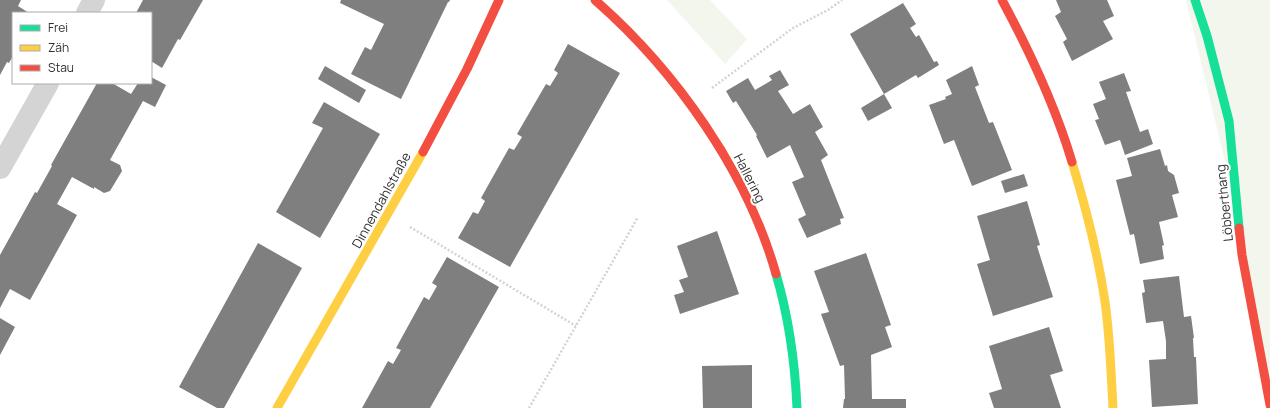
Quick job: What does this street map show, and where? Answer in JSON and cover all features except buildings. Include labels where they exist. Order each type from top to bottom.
[{"type":"street","points":[[88,12],[94,0]]},
{"type":"street","name":"Dinnendahlstraße","points":[[277,408],[432,136],[467,69],[499,0]]},
{"type":"street","name":"Hallering","points":[[595,0],[647,52],[691,104],[718,145],[744,192],[764,238],[778,281],[788,326],[795,369],[797,408]]},
{"type":"street","points":[[1002,0],[1044,85],[1071,157],[1090,225],[1094,240],[1107,318],[1114,408]]},
{"type":"street","name":"Löbberthang","points":[[1195,0],[1207,36],[1229,121],[1242,255],[1270,405]]},
{"type":"street","points":[[0,168],[47,84]]},
{"type":"path","points":[[691,104],[792,28],[828,10],[842,0]]},
{"type":"path","points":[[388,214],[576,326]]},
{"type":"path","points":[[530,408],[638,217]]},
{"type":"shaded area","points":[[667,0],[710,0],[747,39],[725,64]]},
{"type":"shaded area","points":[[1186,0],[1270,0],[1270,408],[1229,178]]},
{"type":"traffic: fast","points":[[1195,0],[1207,36],[1229,121],[1239,228]]},
{"type":"traffic: fast","points":[[776,274],[791,340],[797,408]]},
{"type":"traffic: slow","points":[[277,408],[423,152]]},
{"type":"traffic: slow","points":[[1072,162],[1099,266],[1108,328],[1113,408]]},
{"type":"traffic: jam","points":[[423,152],[467,69],[499,0]]},
{"type":"traffic: jam","points":[[595,0],[625,28],[653,58],[680,90],[705,125],[727,160],[747,198],[763,236],[776,274]]},
{"type":"traffic: jam","points":[[1002,0],[1050,99],[1072,162]]},
{"type":"traffic: jam","points":[[1239,228],[1242,255],[1270,405]]}]
